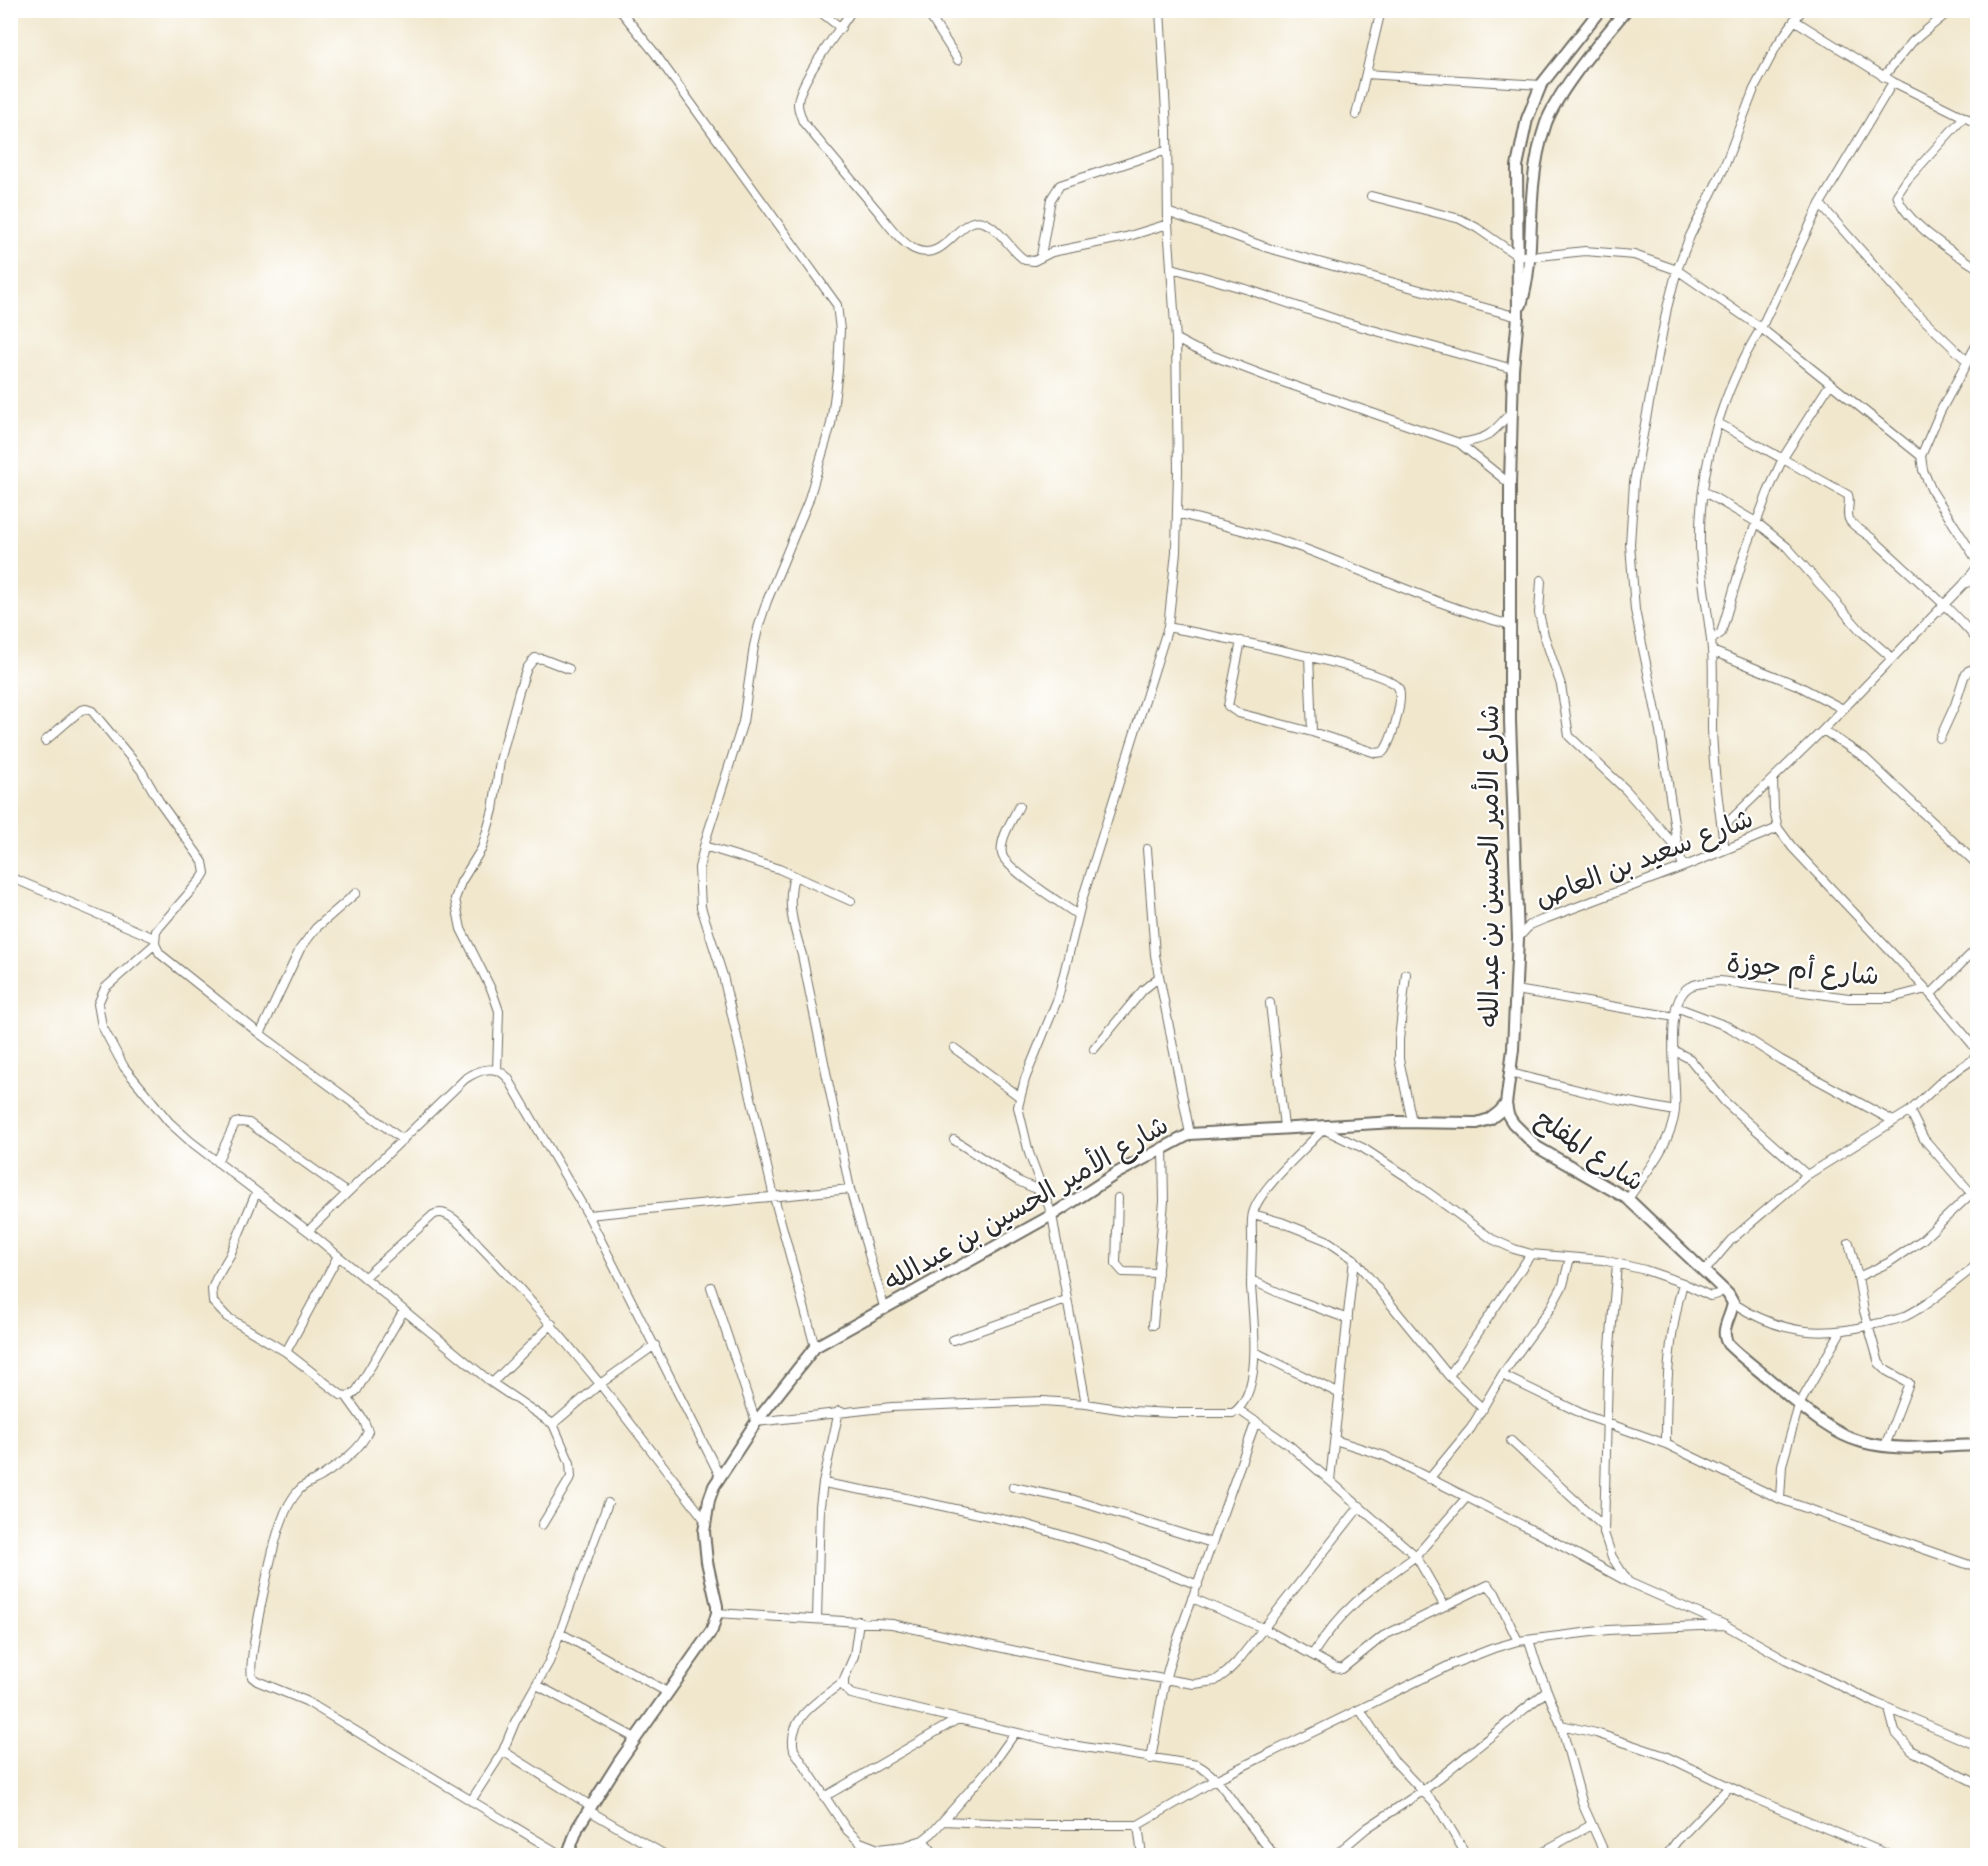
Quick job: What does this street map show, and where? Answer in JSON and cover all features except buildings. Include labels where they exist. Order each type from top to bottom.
[{"type":"street","points":[[620,10],[654,52],[837,305],[840,330],[836,394],[820,465],[808,502],[759,625],[743,722],[699,868],[701,907],[723,976],[774,1197],[815,1347]]},
{"type":"street","points":[[818,10],[841,28]]},
{"type":"street","points":[[852,10],[806,79],[798,103],[800,112],[803,122],[892,228],[915,249],[934,250],[945,245],[965,225],[977,221],[988,224],[999,233],[1012,250],[1025,260],[1034,261],[1052,252],[1126,237],[1168,224]]},
{"type":"street","points":[[926,10],[958,60]]},
{"type":"street","points":[[1086,1404],[1052,1215],[1022,1130],[1018,1107],[1025,1078],[1058,998],[1078,915],[1168,627],[1176,552],[1176,339],[1168,224],[1170,213],[1160,10]]},
{"type":"street","points":[[1356,115],[1381,10]]},
{"type":"street","name":"شارع الأمير الحسين بن عبدالله","points":[[717,1613],[705,1547],[705,1520],[709,1500],[720,1476],[756,1422],[815,1347],[885,1310],[1052,1215],[1117,1173],[1190,1134],[1284,1127],[1412,1122],[1477,1123],[1490,1119],[1506,1104],[1518,938],[1511,767],[1510,484],[1513,369],[1518,317],[1517,166],[1527,118],[1541,85],[1600,10]]},
{"type":"street","name":"شارع الأمير الحسين بن عبدالله","points":[[1518,317],[1527,284],[1533,187],[1547,121],[1585,62],[1626,10]]},
{"type":"street","points":[[1683,867],[1678,849],[1660,731],[1635,610],[1630,544],[1634,482],[1665,318],[1677,270],[1690,236],[1723,170],[1754,89],[1777,45],[1802,10]]},
{"type":"street","points":[[1883,77],[1913,41],[1951,10]]},
{"type":"street","points":[[1794,20],[1883,77],[1977,123]]},
{"type":"street","points":[[1366,74],[1541,85]]},
{"type":"street","points":[[1725,850],[1712,731],[1712,651],[1701,553],[1703,491],[1710,449],[1718,423],[1749,348],[1761,328],[1820,204],[1893,82]]},
{"type":"street","points":[[1964,117],[1907,180],[1897,195],[1904,208],[1924,229],[1948,249],[1977,268]]},
{"type":"street","points":[[1041,256],[1051,199],[1060,185],[1167,150]]},
{"type":"street","points":[[1371,196],[1460,219],[1516,255],[1530,257],[1585,251],[1634,255],[1677,270],[1761,328],[1922,456]]},
{"type":"street","points":[[1820,204],[1914,310],[1967,361]]},
{"type":"street","points":[[1170,213],[1268,248],[1518,317]]},
{"type":"street","points":[[1172,268],[1249,290],[1344,322],[1513,369]]},
{"type":"street","points":[[1176,339],[1209,355],[1271,378],[1459,443],[1510,484]]},
{"type":"street","points":[[1722,828],[1844,710],[1963,585],[1977,564],[1932,491],[1923,470],[1922,456],[1941,410],[1977,342]]},
{"type":"street","points":[[1711,640],[1721,633],[1756,522],[1783,458],[1830,384]]},
{"type":"street","points":[[1459,443],[1479,441],[1488,436],[1513,410]]},
{"type":"street","points":[[1718,423],[1848,495],[1850,499],[1848,518],[1852,524],[1873,539],[1943,605],[1977,641]]},
{"type":"street","points":[[1703,491],[1756,522],[1787,547],[1862,631],[1892,658]]},
{"type":"street","points":[[1177,513],[1304,549],[1397,587],[1477,616],[1511,625]]},
{"type":"street","points":[[1963,585],[1977,578]]},
{"type":"street","points":[[1541,580],[1539,613],[1561,685],[1569,736],[1626,790],[1678,849]]},
{"type":"street","points":[[1168,627],[1241,641],[1309,656],[1395,684],[1400,693],[1391,740],[1383,752],[1376,753],[1312,732],[1238,713],[1228,706],[1241,641]]},
{"type":"street","points":[[1712,651],[1797,685],[1844,710]]},
{"type":"street","points":[[1309,656],[1312,732]]},
{"type":"street","points":[[497,1070],[499,1011],[492,991],[461,929],[455,899],[460,882],[482,848],[493,810],[500,761],[527,668],[535,658],[569,669]]},
{"type":"street","points":[[1940,738],[1955,705],[1964,677],[1968,671],[1977,667]]},
{"type":"street","points":[[45,741],[81,710],[86,708],[92,711],[132,759],[159,801],[204,862],[205,873],[202,878],[160,926],[154,941],[105,988],[101,996],[98,1005],[102,1026],[124,1067],[169,1122],[217,1162],[308,1230],[492,1383],[553,1424],[570,1463],[571,1477],[542,1526]]},
{"type":"street","points":[[1823,730],[1864,757],[1977,865]]},
{"type":"street","points":[[1773,779],[1774,810],[1778,828]]},
{"type":"street","points":[[1019,806],[1002,845],[1002,856],[1010,867],[1078,915]]},
{"type":"street","name":"شارع سعيد بن العاص","points":[[1518,938],[1530,925],[1778,828],[1792,847],[1928,991],[1977,1051]]},
{"type":"street","points":[[704,846],[794,876],[851,901]]},
{"type":"street","points":[[1147,849],[1159,977],[1190,1134]]},
{"type":"street","points":[[794,876],[790,895],[791,919],[802,955],[850,1189],[885,1310]]},
{"type":"street","points":[[10,877],[154,941],[160,954],[260,1034],[403,1140]]},
{"type":"street","points":[[260,1034],[297,954],[308,937],[356,893]]},
{"type":"street","points":[[1928,991],[1977,947]]},
{"type":"street","points":[[1406,974],[1399,1059],[1412,1122]]},
{"type":"street","points":[[1094,1049],[1143,990],[1159,977]]},
{"type":"street","name":"شارع أم جوزة","points":[[1628,1199],[1659,1154],[1670,1132],[1675,1111],[1673,1050],[1675,1017],[1680,997],[1688,988],[1701,982],[1720,981],[1849,998],[1891,998],[1928,991]]},
{"type":"street","points":[[1516,990],[1675,1017]]},
{"type":"street","points":[[1270,1003],[1284,1127]]},
{"type":"street","points":[[1677,1007],[1729,1027],[1781,1060],[1893,1121]]},
{"type":"street","points":[[954,1048],[1020,1097]]},
{"type":"street","points":[[1673,1050],[1690,1059],[1725,1102],[1807,1175]]},
{"type":"street","points":[[1704,1272],[1731,1240],[1807,1175],[1910,1111],[1944,1079],[1977,1056]]},
{"type":"street","points":[[308,1230],[465,1079],[483,1069],[497,1070],[508,1078],[588,1215],[720,1476]]},
{"type":"street","points":[[1510,1073],[1675,1111]]},
{"type":"street","name":"شارع المفلح","points":[[1506,1104],[1508,1115],[1513,1123],[1537,1147],[1628,1199],[1722,1289],[1733,1303]]},
{"type":"street","points":[[1858,1276],[1888,1263],[1922,1240],[1974,1190],[1924,1138],[1910,1111]]},
{"type":"street","points":[[217,1162],[235,1124],[249,1123],[347,1193]]},
{"type":"street","points":[[711,1287],[756,1422],[839,1411],[945,1403],[1043,1401],[1086,1404],[1131,1411],[1227,1414],[1239,1410],[1252,1378],[1255,1352],[1251,1280],[1252,1214],[1260,1199],[1288,1165],[1325,1127],[1390,1165],[1492,1239],[1531,1254],[1604,1260],[1683,1283],[1710,1296],[1718,1294],[1722,1289]]},
{"type":"street","points":[[954,1140],[1018,1181],[1043,1192]]},
{"type":"street","points":[[1153,1325],[1164,1201],[1163,1147]]},
{"type":"street","points":[[588,1215],[850,1189]]},
{"type":"street","points":[[256,1192],[230,1255],[212,1289],[212,1296],[221,1312],[286,1352],[341,1395],[346,1396],[352,1395],[357,1390],[404,1310]]},
{"type":"street","points":[[1118,1198],[1116,1264],[1123,1272],[1158,1273]]},
{"type":"street","points":[[365,1277],[433,1215],[438,1212],[443,1213],[456,1221],[552,1324],[705,1520]]},
{"type":"street","points":[[1252,1214],[1326,1240],[1354,1259],[1449,1376],[1483,1409]]},
{"type":"street","points":[[1849,1243],[1879,1363],[1909,1385],[1885,1446]]},
{"type":"street","points":[[1449,1376],[1531,1254]]},
{"type":"street","points":[[286,1352],[338,1256]]},
{"type":"street","points":[[1429,1479],[1472,1428],[1502,1376],[1551,1307],[1563,1285],[1570,1258]]},
{"type":"street","points":[[1330,1480],[1354,1259]]},
{"type":"street","points":[[1617,1264],[1606,1424],[1604,1533],[1612,1557],[1628,1582]]},
{"type":"street","points":[[1977,1264],[1939,1296],[1904,1317],[1841,1331],[1819,1332],[1769,1323],[1733,1303],[1724,1330],[1724,1338],[1728,1344],[1799,1405],[1840,1433],[1862,1442],[1905,1448],[1977,1445]]},
{"type":"street","points":[[1251,1280],[1348,1319]]},
{"type":"street","points":[[1666,1444],[1669,1345],[1683,1283]]},
{"type":"street","points":[[953,1340],[1066,1300]]},
{"type":"street","points":[[492,1383],[552,1324]]},
{"type":"street","points":[[1780,1499],[1782,1465],[1799,1405],[1841,1331]]},
{"type":"street","points":[[553,1424],[600,1384],[655,1345]]},
{"type":"street","points":[[1255,1352],[1340,1394]]},
{"type":"street","points":[[1502,1376],[1606,1424],[1666,1444],[1780,1499],[1977,1568]]},
{"type":"street","points":[[346,1396],[364,1421],[367,1435],[355,1449],[331,1469],[303,1486],[287,1508],[280,1526],[260,1616],[251,1673],[254,1679],[306,1701],[565,1856],[578,1827],[635,1738],[705,1641],[714,1625],[717,1613],[817,1618],[914,1627],[1086,1666],[1202,1684],[1220,1678],[1237,1662],[1360,1506]]},
{"type":"street","points":[[1239,1410],[1330,1480],[1416,1556],[1444,1605]]},
{"type":"street","points":[[817,1618],[819,1524],[823,1484],[839,1411]]},
{"type":"street","points":[[1150,1759],[1165,1680],[1256,1421]]},
{"type":"street","points":[[1335,1440],[1385,1456],[1540,1534],[1628,1582],[1725,1625],[1785,1659],[1889,1709],[1977,1746]]},
{"type":"street","points":[[1511,1441],[1604,1527]]},
{"type":"street","points":[[823,1484],[896,1496],[1025,1524],[1104,1548],[1198,1585]]},
{"type":"street","points":[[1013,1488],[1074,1500],[1212,1543]]},
{"type":"street","points":[[1312,1655],[1328,1630],[1355,1602],[1416,1556],[1466,1498]]},
{"type":"street","points":[[471,1801],[503,1751],[515,1722],[549,1662],[608,1503]]},
{"type":"street","points":[[1192,1598],[1263,1628],[1334,1668],[1342,1669],[1375,1640],[1444,1605],[1490,1585],[1510,1620],[1518,1641]]},
{"type":"street","points":[[859,1621],[854,1656],[843,1682],[799,1719],[791,1740],[798,1758],[824,1797],[847,1830],[860,1842],[878,1849],[923,1840]]},
{"type":"street","points":[[943,1821],[1034,1825],[1138,1825],[1216,1779],[1450,1665],[1494,1648],[1518,1641],[1608,1630],[1725,1625]]},
{"type":"street","points":[[560,1633],[667,1692]]},
{"type":"street","points":[[1529,1640],[1561,1725],[1576,1785],[1606,1856]]},
{"type":"street","points":[[843,1682],[845,1689],[855,1695],[1015,1733],[1150,1759],[1190,1763],[1208,1771],[1216,1779],[1275,1856]]},
{"type":"street","points":[[537,1685],[635,1738]]},
{"type":"street","points":[[1334,1856],[1367,1828],[1424,1790],[1547,1691]]},
{"type":"street","points":[[1889,1709],[1895,1732],[1912,1751],[1977,1784]]},
{"type":"street","points":[[1360,1710],[1395,1762],[1424,1790],[1448,1822],[1467,1856]]},
{"type":"street","points":[[824,1797],[958,1719]]},
{"type":"street","points":[[1561,1725],[1596,1733],[1665,1756],[1729,1787],[1892,1856]]},
{"type":"street","points":[[913,1856],[923,1840],[932,1833],[993,1764],[1015,1733]]},
{"type":"street","points":[[503,1751],[667,1856]]},
{"type":"street","points":[[1666,1856],[1729,1787]]},
{"type":"street","points":[[1535,1856],[1591,1824]]},
{"type":"street","points":[[1138,1825],[1142,1856]]},
{"type":"street","points":[[923,1840],[936,1856]]}]
